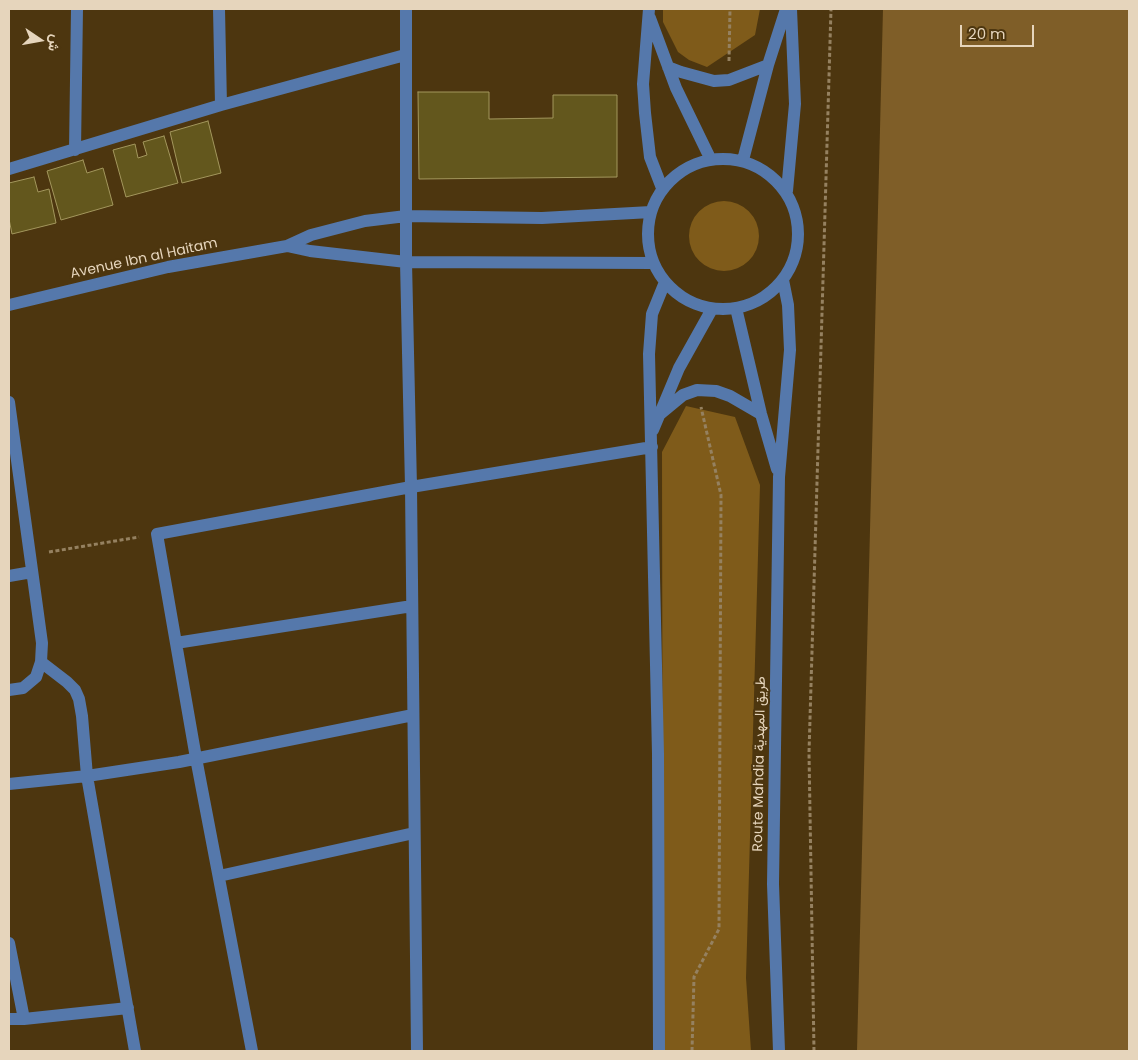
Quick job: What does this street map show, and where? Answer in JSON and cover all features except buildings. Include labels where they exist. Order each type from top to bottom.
[{"type":"street","points":[[75,150],[77,9]]},
{"type":"street","points":[[219,9],[221,105]]},
{"type":"street","points":[[406,9],[406,262],[411,488],[416,1051]]},
{"type":"street","points":[[743,160],[768,65],[786,9]]},
{"type":"street","points":[[787,191],[795,104],[791,9]]},
{"type":"street","points":[[649,12],[668,67],[685,108],[710,158]]},
{"type":"street","points":[[649,12],[643,84],[645,121],[650,157],[662,188]]},
{"type":"street","points":[[9,169],[221,105],[405,55]]},
{"type":"street","points":[[668,67],[714,81],[729,80],[768,65]]},
{"type":"street","points":[[710,158],[743,160],[770,173],[787,191],[797,213],[799,237],[795,260],[783,280],[766,297],[736,308],[712,310],[680,296],[664,282],[653,263],[648,244],[648,226],[651,212],[662,188],[679,171],[710,158]]},
{"type":"street","points":[[287,246],[332,228],[365,220],[406,216],[542,218],[651,212]]},
{"type":"street","points":[[287,246],[406,262],[653,263]]},
{"type":"street","name":"Avenue Ibn al Haitam","points":[[9,305],[168,267],[287,246]]},
{"type":"street","name":"Route Mahdia طريق المهدية","points":[[778,1051],[773,884],[779,477],[790,350],[788,305],[783,280]]},
{"type":"street","points":[[659,1051],[658,764],[652,432],[649,382],[652,314],[664,282]]},
{"type":"street","name":"Route Mahdia طريق المهدية","points":[[736,308],[761,414],[779,477]]},
{"type":"street","points":[[652,432],[679,368],[712,310]]},
{"type":"street","points":[[658,416],[683,395],[697,390],[716,391],[730,396],[761,414]]},
{"type":"street","points":[[9,402],[13,456],[30,555],[42,643],[41,662],[36,677],[23,688],[9,690]]},
{"type":"street","points":[[252,1051],[196,758],[157,534],[652,447]]},
{"type":"street","points":[[9,576],[32,572]]},
{"type":"street","points":[[176,643],[412,606]]},
{"type":"street","points":[[41,662],[68,682],[75,690],[79,699],[87,776],[135,1051]]},
{"type":"street","points":[[9,784],[87,776],[196,758],[413,715]]},
{"type":"street","points":[[219,876],[414,833]]},
{"type":"street","points":[[9,942],[24,1018]]},
{"type":"street","points":[[9,1018],[128,1008]]},
{"type":"path","points":[[729,80],[730,9]]},
{"type":"path","points":[[814,1051],[809,753],[831,9]]},
{"type":"path","points":[[692,1051],[694,977],[720,929],[721,495],[697,390]]},
{"type":"path","points":[[30,555],[157,534]]},
{"type":"shaded area","points":[[663,9],[760,9],[755,35],[707,67],[689,60],[678,52],[663,22]]},
{"type":"shaded area","points":[[883,9],[1129,9],[1129,1051],[857,1051]]},
{"type":"shaded area","points":[[724,201],[737,204],[749,211],[756,223],[759,236],[756,249],[749,261],[737,268],[724,271],[711,268],[699,261],[692,249],[689,236],[692,223],[699,211],[711,204]]},
{"type":"shaded area","points":[[686,406],[735,417],[760,485],[746,978],[751,1051],[663,1051],[662,452]]}]
